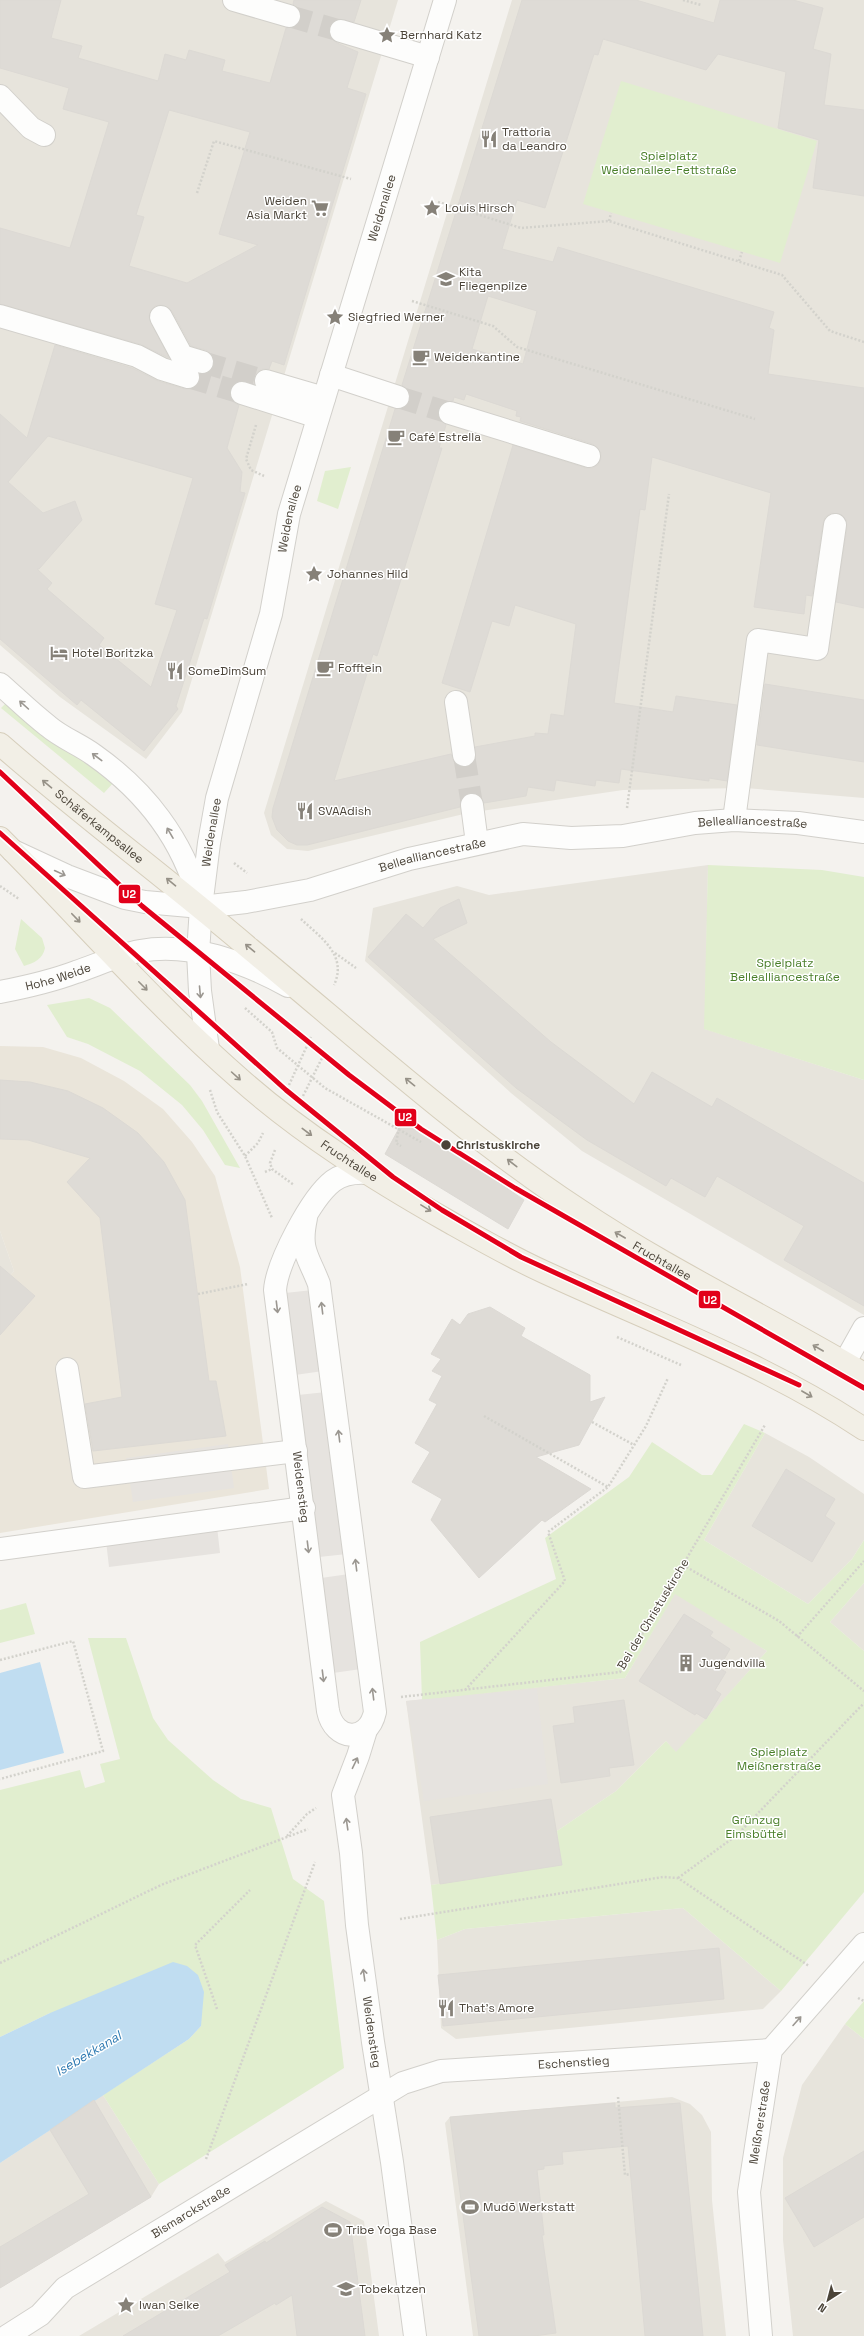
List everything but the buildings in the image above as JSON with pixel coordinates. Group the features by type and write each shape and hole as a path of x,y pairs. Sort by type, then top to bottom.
{"main road":[{"name":"Schäferkampsallee","path":"0,744 201,907"},
{"path":"6,844 115,958"},
{"name":"Fruchtallee","path":"201,907 447,1112 517,1166 580,1210 864,1374"},
{"name":"Fruchtallee","path":"115,958 240,1080 291,1120 368,1173 446,1220 541,1271 781,1379 864,1428"}],"street":[{"path":"234,0 290,16"},
{"name":"Weidenallee","path":"208,1049 200,991 198,953 201,907 209,843 225,768 271,614 289,514 446,0"},
{"path":"341,31 428,57"},
{"path":"0,96 31,128 44,135"},
{"path":"0,312 137,356 162,369 195,369 182,356 161,317"},
{"path":"331,375 398,397"},
{"path":"266,380 321,408"},
{"path":"242,393 321,408"},
{"path":"450,413 589,456"},
{"path":"734,820 758,640 817,649 835,525"},
{"path":"0,684 48,726 95,755 128,781 148,803 167,827 182,854 193,878 201,907"},
{"path":"456,702 464,755"},
{"path":"472,805 477,843"},
{"name":"Bellealliancestraße","path":"6,844 67,876 125,898 145,902 201,907 277,897 329,885 409,859 523,834 571,838 623,836 695,823 734,820 798,823 864,832"},
{"name":"Fruchtallee","path":"115,958 139,951 157,949 198,953 244,966 269,976 323,1009"},
{"name":"Hohe Weide","path":"0,992 76,973 115,958"},
{"name":"Weidenstieg","path":"366,1730 359,1734 347,1735 333,1727 330,1720 275,1290 279,1269 306,1218 333,1181 347,1174 368,1173"},
{"name":"Weidenstieg","path":"306,1218 302,1235 308,1264 319,1284 374,1706 373,1720 366,1730 343,1795 351,1853 358,1933 414,2336"},
{"path":"844,1362 864,1328"},
{"path":"67,1369 84,1477 296,1451"},
{"path":"0,1549 304,1508"},
{"path":"770,2050 864,1944"},
{"name":"Eschenstieg","path":"382,2097 403,2083 441,2071 770,2050"},
{"name":"Meißnerstraße","path":"761,2336 749,2192 770,2050"},
{"name":"Bismarckstraße","path":"21,2332 40,2315 65,2288 382,2097"}],"path":[{"path":"683,0 701,5"},
{"path":"197,193 214,141 351,178"},
{"path":"438,202 521,228 609,221 782,275 830,331 864,342"},
{"path":"609,221 611,213"},
{"path":"739,261 742,252"},
{"path":"412,301 493,326 517,347 755,419"},
{"path":"257,420 246,459 251,470 264,476"},
{"path":"623,836 669,494"},
{"path":"209,843 277,897 335,953 356,968"},
{"path":"287,1087 298,1066 336,980 338,960 335,953"},
{"path":"246,1008 272,1032 278,1048 325,1088 399,1128 421,1142"},
{"path":"208,1049 211,1095 217,1112 245,1156 275,1226"},
{"path":"302,1099 324,1052"},
{"path":"399,1128 396,1143 401,1146"},
{"path":"275,1150 270,1163 272,1169 295,1186"},
{"path":"265,1172 272,1169"},
{"path":"198,1294 249,1284"},
{"path":"465,1690 565,1581 548,1532 608,1487 646,1426 668,1378"},
{"path":"484,1416 608,1487"},
{"path":"592,1422 634,1445"},
{"name":"Bei der Christuskirche","path":"396,1698 620,1672 765,1424"},
{"path":"797,1638 864,1561"},
{"path":"683,1565 779,1620 797,1638 864,1691"},
{"path":"0,1660 73,1641 103,1752 0,1779"},
{"path":"678,1878 737,1835 864,1703"},
{"path":"285,1838 307,1814 320,1806"},
{"path":"0,1963 161,1885 308,1829"},
{"path":"206,2159 315,1862"},
{"path":"400,1918 663,1877 678,1878 809,1966"},
{"path":"217,2009 195,1945 250,1890"},
{"path":"858,1998 864,2001"},
{"path":"618,2097 625,2175 630,2174"}],"shaded area":[{"path":"0,0 398,0 182,712 146,759 60,697 0,645"},
{"path":"512,0 864,0 864,798 745,788 623,790 468,813 308,851 287,849 271,835 264,813"},
{"path":"708,865 705,1029 864,1080 864,1315 582,1151 511,1093 365,961 373,908 457,886 489,895"},
{"path":"0,1046 43,1047 81,1058 124,1081 163,1109 192,1142 215,1176 240,1267 269,1489 0,1533 0,1287 14,1271 0,1231"},
{"path":"0,1231 14,1271 0,1287"},
{"path":"313,1290 323,1371 295,1375 285,1293"},
{"path":"326,1392 347,1554 319,1557 298,1395"},
{"path":"765,1433 809,1457 864,1494 864,1540 852,1559 808,1604 704,1540"},
{"path":"228,1444 234,1488 133,1502 126,1458"},
{"path":"215,1509 220,1553 109,1567 104,1523"},
{"path":"349,1574 361,1669 333,1673 321,1578"},
{"path":"864,1583 864,1651 830,1622"},
{"path":"675,1593 767,1651 676,1753 666,1741 616,1791 557,1831 562,1865 431,1885 406,1701 625,1678"},
{"path":"537,1689 548,1784 424,1801 406,1701"},
{"path":"683,1908 781,1991 763,2009 456,2039 441,2028 437,1940 465,1929"},
{"path":"845,2024 864,2039 864,2336 793,2336 783,2240 783,2158 802,2085"},
{"path":"103,2095 159,2184 151,2197 0,2288 0,2163"},
{"path":"672,2097 690,2104 702,2115 711,2132 712,2200 726,2336 473,2336 445,2123 450,2117"},
{"path":"326,2201 364,2221 379,2336 79,2336 218,2253 225,2262"}],"green space":[{"name":"Spielplatz Weidenallee-Fettstraße","path":"621,81 817,141 780,263 583,204"},
{"path":"351,467 338,509 317,501 325,471"},
{"path":"6,703 114,782 104,793 1,708"},
{"name":"Spielplatz Bellealliancestraße","path":"708,865 822,870 864,877 864,1080 704,1029"},
{"path":"21,919 42,938 45,948 38,960 24,966 15,949"},
{"path":"89,998 110,1008 190,1085 202,1101 240,1168 225,1165 203,1130 182,1105 140,1071 88,1044 67,1037 47,1005"},
{"name":"Grünzug Eimsbüttel","path":"744,1424 765,1433 704,1540 808,1604 852,1559 864,1540 864,1583 830,1622 864,1651 864,1892 781,1991 683,1908 465,1929 437,1940 431,1885 561,1865 557,1831 616,1791 666,1741 676,1752 767,1651 675,1594 625,1678 422,1700 420,1642 556,1579 545,1538 629,1477 652,1442 702,1475 712,1475"},
{"path":"26,1603 35,1634 0,1643 0,1610"},
{"path":"88,1638 126,1638 153,1718 168,1740 213,1780 241,1799 271,1808 293,1879 324,1901 344,2068 159,2184 103,2095 189,2039 201,2026 50,2013 0,2037 0,1790 80,1770 85,1788 105,1782 100,1764 120,1759"},
{"path":"864,2001 864,2039 845,2024"}],"water":[{"path":"40,1662 64,1753 0,1770 0,1673"},
{"name":"Isebekkanal","path":"173,1962 187,1966 198,1975 204,1992 201,2026 189,2039 0,2163 0,2037 50,2013"}],"tunnel":[{"path":"289,16 341,31"},
{"path":"202,362 266,381"},
{"path":"188,377 242,393"},
{"path":"398,397 450,413"},
{"path":"464,755 472,805"}],"transit line":[{"name":"U2","path":"0,772 142,906 349,1075 421,1129 515,1188 864,1388"},
{"name":"U2","path":"0,833 286,1090 393,1177 442,1210 521,1257 799,1385"}],"place":[{"name":"Bernhard Katz","path":"387,35"},
{"name":"Trattoria da Leandro","path":"489,139"},
{"name":"Weiden Asia Markt","path":"320,208"},
{"name":"Louis Hirsch","path":"432,208"},
{"name":"Kita Fliegenpilze","path":"446,279"},
{"name":"Siegfried Werner","path":"335,317"},
{"name":"Weidenkantine","path":"421,357"},
{"name":"Café Estrella","path":"396,437"},
{"name":"Johannes Hild","path":"314,574"},
{"name":"Hotel Boritzka","path":"59,653"},
{"name":"Fofftein","path":"325,668"},
{"name":"SomeDimSum","path":"175,671"},
{"name":"SVAAdish","path":"305,811"},
{"name":"Christuskirche","path":"446,1145"},
{"name":"Jugendvilla","path":"686,1663"},
{"name":"That's Amore","path":"446,2008"},
{"name":"Mudō Werkstatt","path":"470,2207"},
{"name":"Tribe Yoga Base","path":"333,2230"},
{"name":"Tobekatzen","path":"346,2289"},
{"name":"Iwan Selke","path":"126,2305"}],"park label":[{"name":"Spielplatz Meißnerstraße","path":"779,1759"}]}
